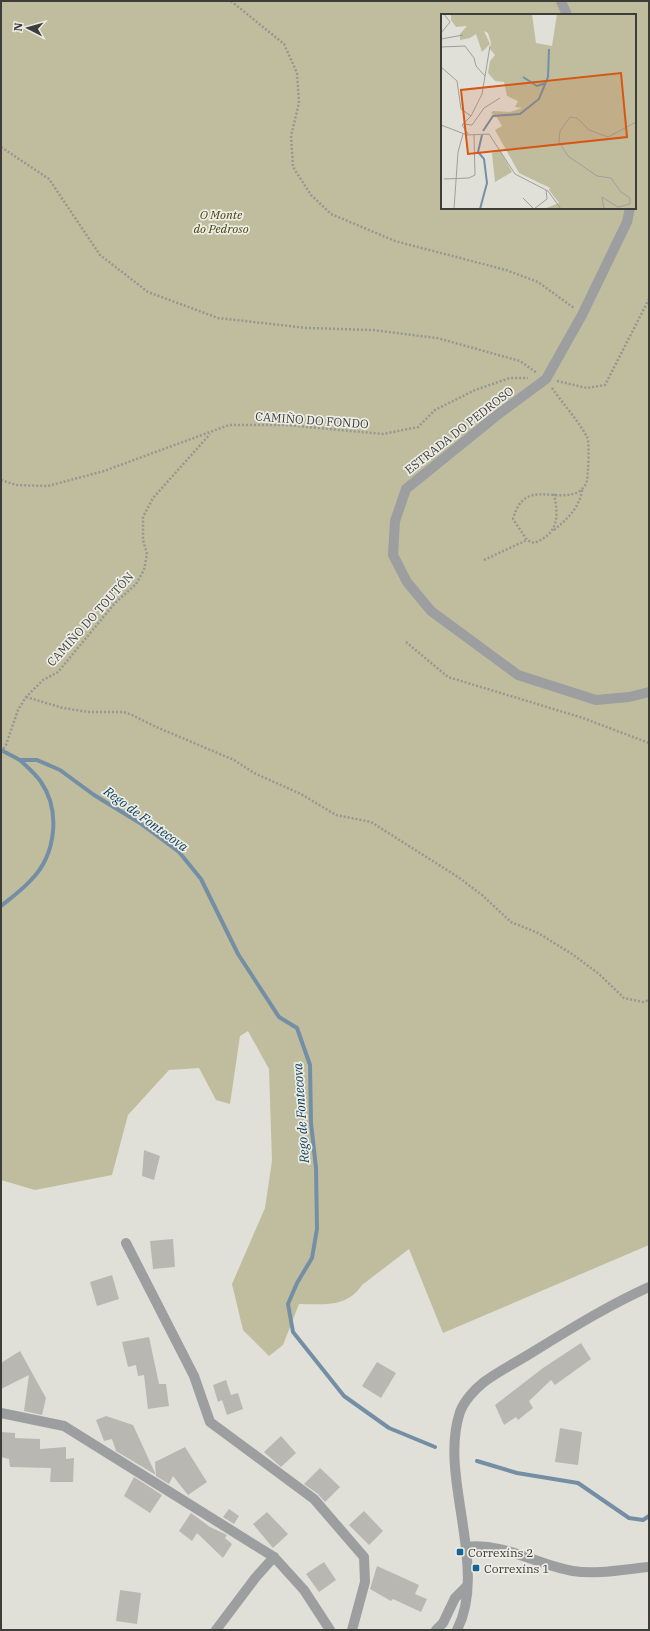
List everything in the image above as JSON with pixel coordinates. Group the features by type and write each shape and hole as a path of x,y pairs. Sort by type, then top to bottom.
{"street":[{"path":"561,1 567,14"},
{"name":"ESTRADA DO PEDROSO","path":"630,209 627,222 582,314 546,379 496,416 406,489 395,521 394,555 407,582 431,611 518,675 596,700 629,697 649,692"},
{"path":"126,1243 194,1376 210,1422 314,1499 364,1557 365,1582 352,1630"},
{"path":"457,1630 461,1622 467,1586 466,1548 454,1447 455,1428 460,1411 470,1395 484,1382 626,1297 649,1287"},
{"path":"1,1413 64,1426 274,1557 304,1590 330,1630"},
{"path":"466,1548 491,1547 573,1571 595,1572 649,1567"},
{"path":"216,1630 256,1577 274,1557"},
{"path":"436,1630 443,1624 455,1598 467,1586"}],"path":[{"path":"231,1 284,44 297,73 299,103 291,136 294,167 311,196 331,214 395,241 506,270 538,282 582,314"},
{"path":"1,147 49,179 100,256 148,292 218,318 307,328 373,330 437,338 520,361 546,379 588,439 587,480 582,490 580,500 570,516 544,539 534,543 527,540 513,519 516,508 524,500 534,495 574,494 582,490"},
{"path":"546,379 587,388 605,385 649,299"},
{"name":"CAMIÑO DO FONDO","path":"1,480 16,485 48,486 104,471 211,433 229,425 287,425 383,434 418,427 435,410 475,390 489,385 510,378 546,379"},
{"name":"CAMIÑO DO TOUTÓN","path":"1,752 6,745 18,710 26,697 43,680 58,672 115,603 136,584 144,570 147,554 143,540 143,517 153,498 211,433"},
{"path":"553,531 556,506 554,494"},
{"path":"484,560 527,540"},
{"path":"406,642 448,677 583,718 649,743"},
{"path":"26,697 63,708 89,712 124,712 234,760 254,772 301,794 336,815 371,822 482,895 511,922 538,933 572,954 599,974 624,998 643,1002 649,1000"}],"green space":[{"name":"O Monte do Pedroso","path":"1,1 649,1 649,1245 443,1333 409,1249 362,1285 349,1298 326,1304 299,1304 283,1345 269,1356 243,1330 232,1284 265,1208 272,1161 269,1069 248,1031 240,1036 230,1104 216,1100 199,1068 169,1070 128,1115 112,1175 35,1190 1,1180"}],"building":[{"path":"144,1150 160,1156 154,1180 142,1176"},
{"path":"173,1239 175,1267 153,1269 150,1241"},
{"path":"112,1275 119,1299 97,1306 90,1282"},
{"path":"149,1337 159,1384 166,1384 169,1406 148,1409 144,1375 138,1376 136,1365 128,1367 122,1342"},
{"path":"581,1343 591,1359 555,1385 551,1380 529,1401 533,1408 518,1420 516,1417 504,1425 495,1405 543,1368"},
{"path":"20,1351 46,1398 42,1415 24,1411 29,1375 1,1389 1,1363"},
{"path":"377,1362 396,1373 381,1398 362,1386"},
{"path":"226,1380 231,1395 238,1393 243,1409 227,1415 222,1400 218,1402 213,1385"},
{"path":"106,1416 133,1425 156,1475 116,1451 112,1439 104,1441 96,1420"},
{"path":"560,1428 582,1432 578,1465 555,1462"},
{"path":"1,1432 15,1433 15,1438 40,1439 40,1449 66,1447 66,1459 74,1458 73,1482 50,1482 51,1468 10,1467 9,1459 1,1457"},
{"path":"281,1436 296,1453 281,1467 264,1452"},
{"path":"185,1447 207,1482 188,1495 173,1476 169,1484 156,1476 155,1462"},
{"path":"320,1468 340,1487 325,1502 318,1494 304,1484"},
{"path":"134,1477 162,1495 150,1513 124,1496"},
{"path":"229,1509 239,1516 234,1524 223,1517"},
{"path":"364,1511 383,1531 369,1545 349,1525"},
{"path":"267,1512 288,1534 273,1548 253,1524"},
{"path":"191,1513 210,1527 227,1535 225,1538 232,1544 223,1558 197,1533 192,1541 179,1531"},
{"path":"324,1562 336,1580 319,1592 306,1574"},
{"path":"377,1566 419,1585 415,1594 427,1599 421,1612 393,1599 391,1601 370,1589"},
{"path":"120,1590 141,1593 137,1624 116,1621"}],"waterway":[{"name":"Rego de Fontecova","path":"1,750 20,760 37,760 60,770 94,795 140,823 179,852 201,879 238,954 279,1017 297,1028 310,1065 311,1123 316,1168 317,1229 312,1258 297,1283 288,1304 293,1332 344,1396 389,1428 435,1447"},
{"path":"1,906 24,887 39,870 46,858 53,832 51,806 47,794 39,779 20,760"},
{"name":"Rego de Fontecova","path":"477,1461 517,1473 578,1483 629,1518 643,1520 649,1516"}],"place":[{"name":"Correxíns 2","path":"460,1552"},
{"name":"Correxíns 1","path":"476,1568"}]}
